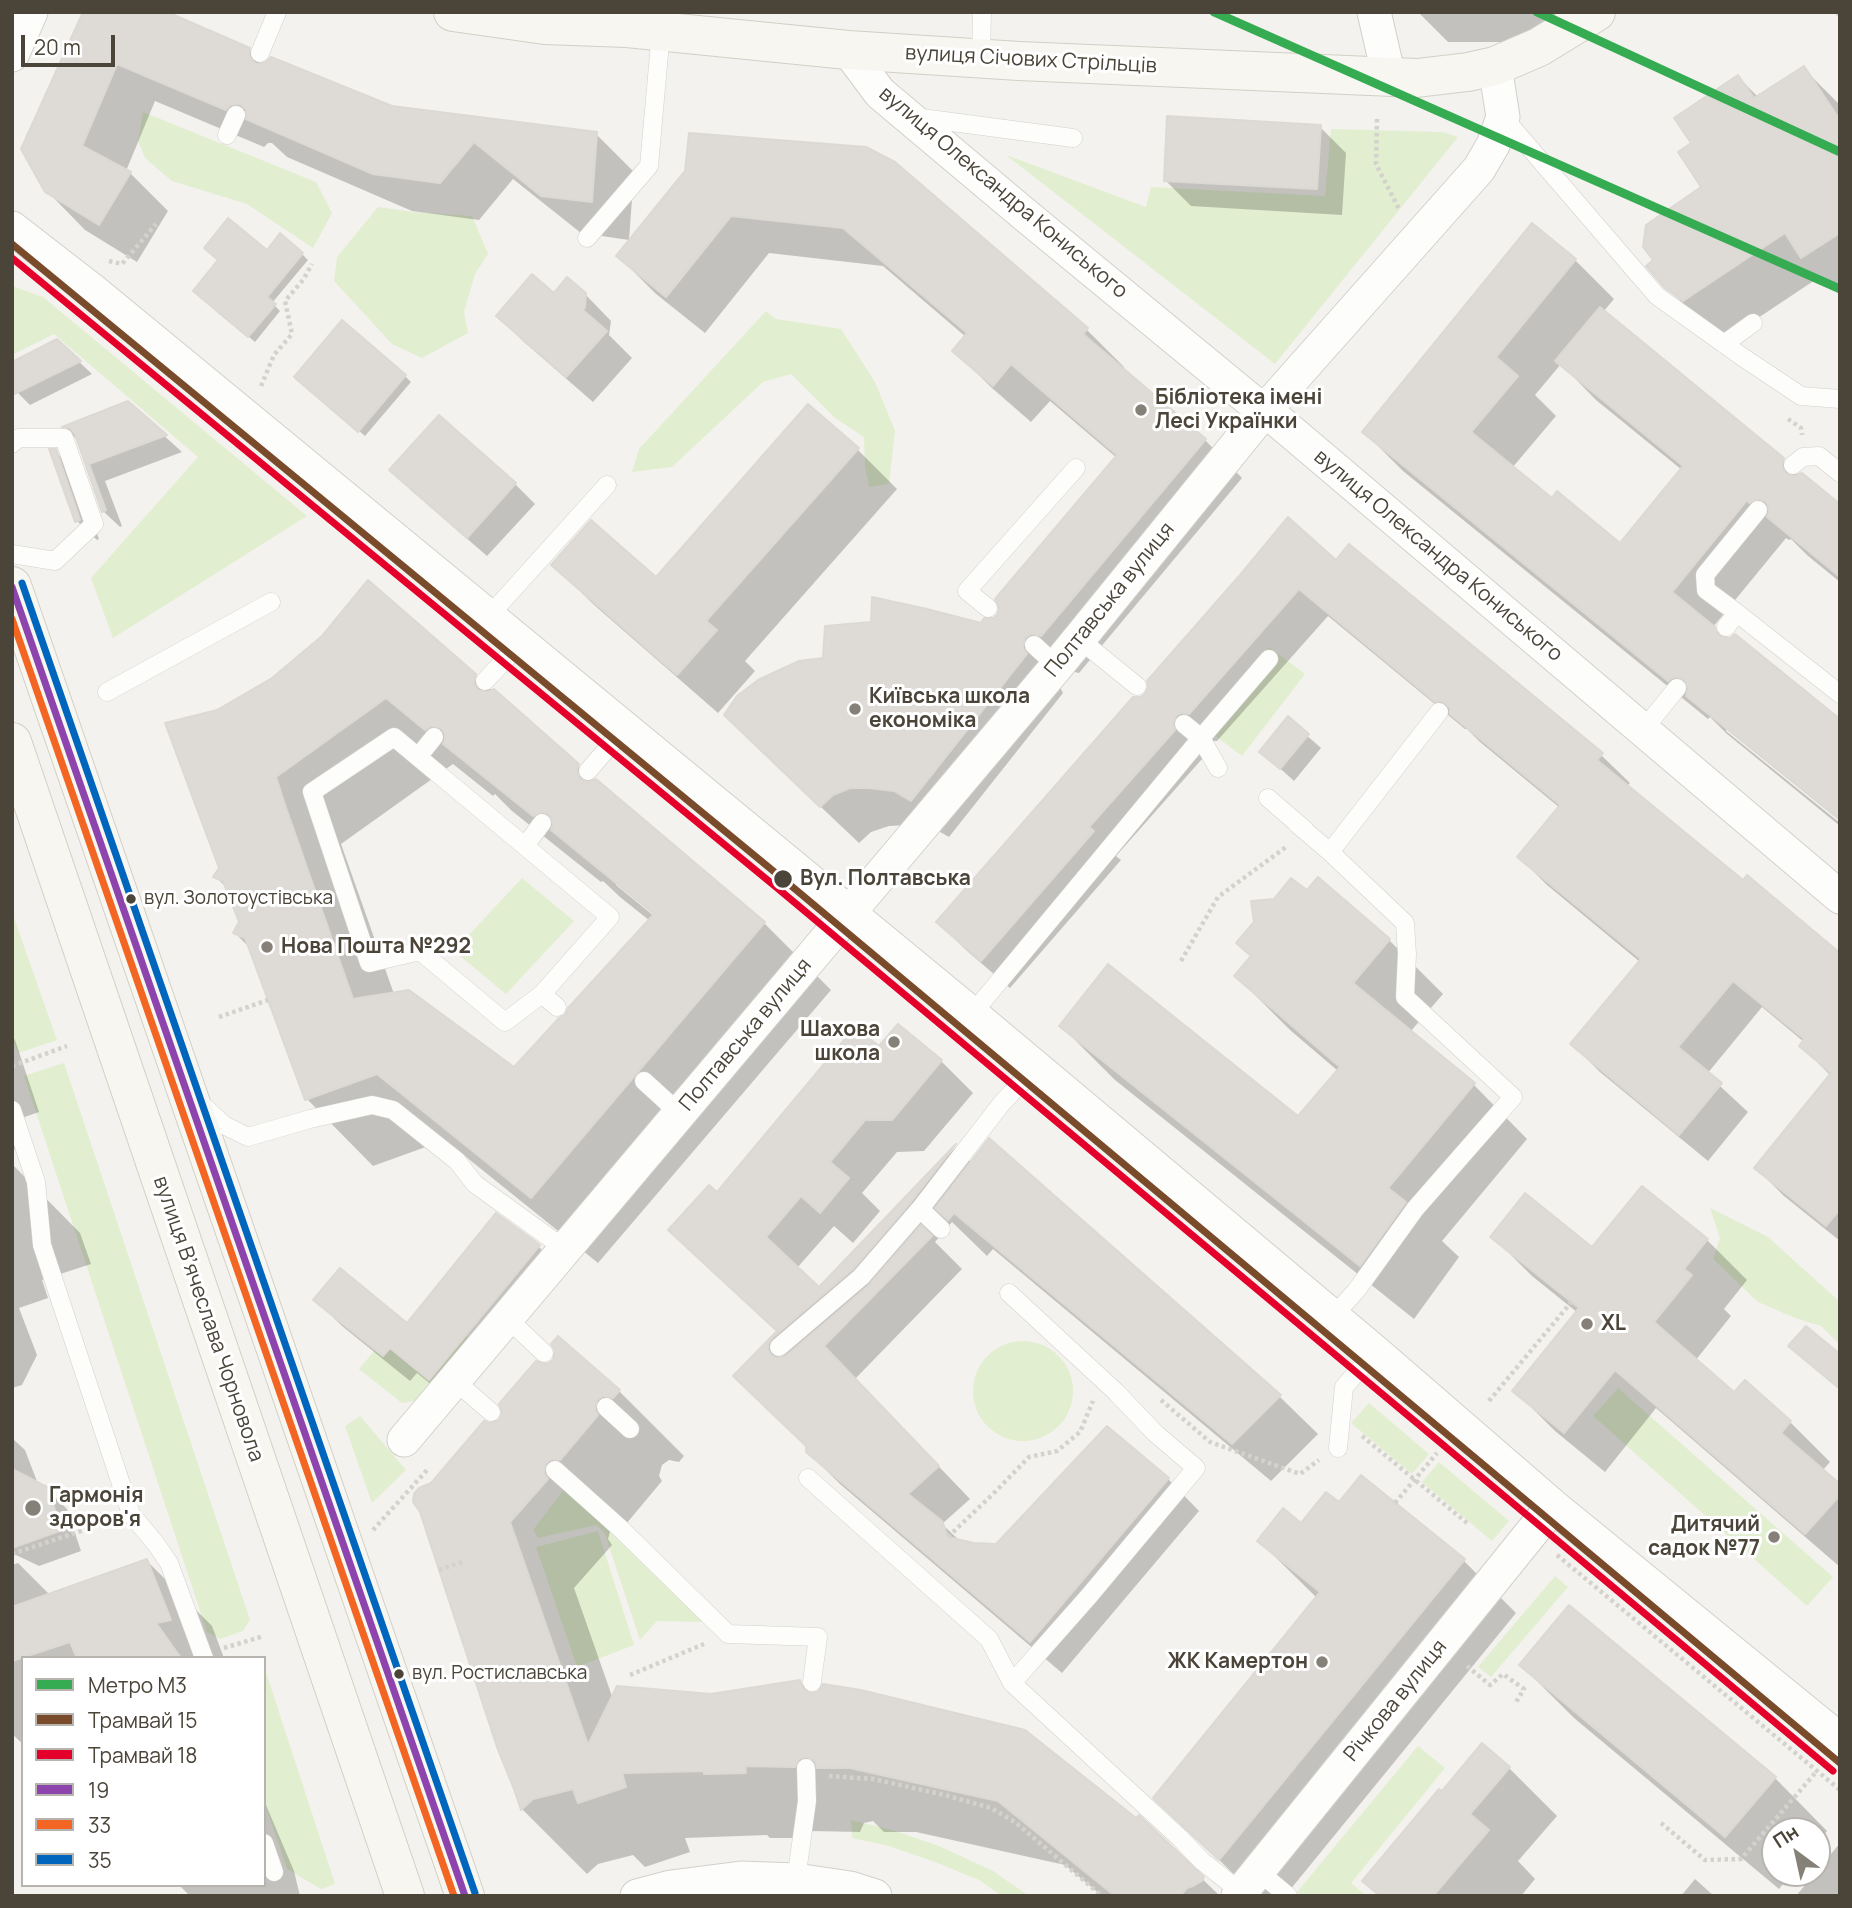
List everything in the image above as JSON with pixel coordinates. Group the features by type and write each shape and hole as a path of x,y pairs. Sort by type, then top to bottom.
{"main road":[{"name":"вулиця Січових Стрільців","path":"453,12 545,25 639,24 848,50 1417,78 1495,66 1539,47 1596,12"},
{"path":"12,586 465,1896"},
{"name":"вулиця Вʼячеслава Чорновола","path":"12,742 405,1896"}],"street":[{"path":"12,55 31,12"},
{"path":"1374,12 1389,77"},
{"name":"вулиця Олександра Кониського","path":"848,50 880,93 1265,410 1840,897"},
{"path":"1495,66 1503,117"},
{"name":"Полтавська вулиця","path":"404,1440 849,913 1045,655 1079,639 1265,410 1479,169 1493,145 1503,117"},
{"path":"12,228 92,290 972,1014 1333,1316 1553,1506 1840,1740"},
{"name":"Річкова вулиця","path":"1246,1887 1553,1506"},
{"path":"637,1896 671,1887 741,1878 796,1880 850,1888 874,1896"}],"lane":[{"path":"260,53 277,12"},
{"path":"981,58 982,12"},
{"path":"587,238 649,166 639,24"},
{"path":"227,135 236,115"},
{"path":"907,116 1073,138"},
{"path":"1503,117 1657,296 1801,396 1840,399"},
{"path":"1724,344 1753,323"},
{"path":"12,444 18,438 64,438 94,524 55,561 12,554"},
{"path":"1793,466 1803,457 1819,456 1840,473"},
{"path":"988,608 967,591 1076,468"},
{"path":"489,616 607,485"},
{"path":"1758,510 1705,575 1706,590 1732,620 1840,694"},
{"path":"107,692 271,602"},
{"path":"1079,639 1137,686"},
{"path":"485,681 521,643"},
{"path":"972,1014 1269,659"},
{"path":"1643,730 1677,688"},
{"path":"1330,852 1439,712"},
{"path":"1184,724 1201,738 1218,768"},
{"path":"588,771 625,728"},
{"path":"394,737 524,846 610,917 542,994 505,1022 419,951 369,962 312,792 394,737"},
{"path":"418,757 434,737"},
{"path":"1268,798 1405,923 1405,998 1513,1097 1415,1209 1356,1291 1333,1316"},
{"path":"524,846 542,824"},
{"path":"542,994 557,1007"},
{"path":"779,1347 861,1277 920,1209 1002,1103 1035,1068"},
{"path":"179,1069 201,1104 224,1125 248,1138 310,1119 372,1105 393,1110 457,1161 475,1184 565,1249"},
{"path":"644,1081 680,1113"},
{"path":"12,1110 36,1182 42,1245 131,1514 169,1563 204,1656"},
{"path":"920,1209 941,1229"},
{"path":"1009,1293 1116,1392 1155,1433 1196,1468 1012,1683"},
{"path":"507,1318 544,1353"},
{"path":"1338,1448 1344,1387 1375,1352"},
{"path":"454,1380 491,1412"},
{"path":"606,1407 630,1429"},
{"path":"555,1470 621,1529 728,1634 818,1637 812,1682"},
{"path":"808,1478 989,1639 1012,1683 1202,1861 1246,1887 1288,1896"},
{"path":"796,1880 807,1801 806,1768"},
{"path":"266,1849 274,1872"}],"path":[{"path":"1377,119 1376,164 1406,222"},
{"path":"101,259 122,264 156,224"},
{"path":"261,386 274,355 292,334 285,301 303,280 312,264"},
{"path":"1784,416 1801,428 1803,438"},
{"path":"1181,961 1218,897 1302,828"},
{"path":"219,1017 268,1000"},
{"path":"12,1066 67,1046"},
{"path":"1489,1401 1573,1300"},
{"path":"948,1537 1029,1457 1056,1451 1080,1432 1093,1402 1086,1366"},
{"path":"1159,1398 1210,1442 1300,1474 1338,1448"},
{"path":"1352,1428 1466,1523"},
{"path":"1395,1503 1437,1453"},
{"path":"373,1530 428,1469"},
{"path":"12,1554 131,1514"},
{"path":"1557,1555 1840,1790"},
{"path":"439,1570 463,1562"},
{"path":"630,1675 728,1634"},
{"path":"204,1656 264,1636"},
{"path":"1467,1666 1490,1685 1503,1674 1524,1689 1515,1704"},
{"path":"1661,1823 1705,1860 1741,1859 1817,1770"},
{"path":"837,1776 873,1779 990,1808 1015,1822 1102,1896"}],"green space":[{"path":"143,112 316,182 332,213 313,248 247,204 172,181 145,158 138,141"},
{"path":"1331,129 1443,132 1458,137 1275,364 1006,155 1146,207 1151,187 1325,196"},
{"path":"378,207 472,216 488,254 475,274 464,312 468,333 422,358 392,344 334,281 337,257"},
{"path":"12,286 43,297 307,516 113,638 91,578 198,457 54,334 12,355"},
{"path":"766,311 776,319 841,329 875,382 895,431 889,484 869,487 864,437 835,418 791,374 763,382 672,467 632,472 639,449"},
{"path":"1269,647 1305,674 1242,756 1206,729"},
{"path":"522,878 574,921 506,994 454,951"},
{"path":"12,912 57,1040 18,1053 12,1038"},
{"path":"64,1063 250,1620 243,1631 220,1639 207,1632 24,1076"},
{"path":"1710,1208 1768,1237 1840,1302 1840,1345 1821,1326 1758,1302 1713,1259 1720,1238"},
{"path":"466,1336 471,1340 420,1400 402,1403 359,1369 375,1350 383,1356 390,1348 429,1380"},
{"path":"1023,1341 1042,1345 1058,1356 1069,1372 1073,1391 1069,1410 1058,1426 1042,1437 1023,1441 1004,1437 988,1426 977,1410 973,1391 977,1372 988,1356 1004,1345"},
{"path":"1618,1388 1833,1577 1807,1606 1593,1416"},
{"path":"1369,1403 1429,1454 1412,1474 1351,1423"},
{"path":"360,1416 406,1470 372,1503 345,1426"},
{"path":"1439,1462 1509,1521 1492,1541 1422,1482"},
{"path":"565,1488 703,1622 657,1621 640,1640 605,1534 597,1525 538,1538 533,1530"},
{"path":"598,1531 634,1645 577,1667 536,1547"},
{"path":"1555,1576 1568,1587 1491,1677 1478,1667"},
{"path":"266,1672 335,1884 321,1889 287,1869 266,1807"},
{"path":"1418,1746 1445,1768 1351,1883 1366,1896 1301,1896 1297,1892"},
{"path":"851,1820 939,1846 993,1871 1029,1896 1002,1896 979,1880 935,1862 889,1846 852,1838"}],"building":[{"path":"83,12 167,12 250,48 249,54 256,64 266,62 271,57 392,106 597,132 592,202 541,196 474,142 440,183 373,174 246,119 246,109 240,104 230,105 226,110 117,64 82,146 131,172 99,225 45,192 21,149"},
{"path":"1804,66 1840,120 1840,233 1801,258 1785,233 1683,301 1665,288 1646,266 1653,260 1643,247 1646,225 1701,187 1678,152 1691,143 1674,118 1738,75 1754,98"},
{"path":"1167,116 1321,125 1317,189 1164,181"},
{"path":"689,133 866,147 895,162 1088,328 1083,334 1206,439 1041,636 1031,634 1025,638 1023,648 1027,654 911,801 894,791 850,788 833,795 820,807 724,715 737,696 758,680 799,661 823,658 825,626 871,622 872,597 981,623 984,618 993,618 999,609 995,599 1117,455 1011,364 993,386 952,351 967,333 843,228 731,216 666,297 616,256 685,171"},
{"path":"228,218 267,250 280,233 303,253 267,297 276,304 248,337 193,291 218,260 204,248"},
{"path":"1532,223 1576,259 1496,357 1518,376 1471,432 1552,498 1557,491 1620,543 1683,466 1555,361 1600,307 1784,458 1782,466 1785,473 1794,476 1802,473 1840,504 1840,577 1767,517 1769,511 1765,501 1759,499 1749,503 1747,500 1672,592 1715,627 1720,636 1730,638 1735,634 1840,719 1840,820 1686,696 1688,689 1685,680 1678,677 1668,681 1362,432"},
{"path":"532,274 554,293 567,277 586,293 583,310 607,331 566,377 496,316"},
{"path":"342,320 406,375 358,432 294,377"},
{"path":"57,339 81,361 12,395 12,362"},
{"path":"128,401 167,435 89,464 106,510 102,512 75,434 70,428 62,427"},
{"path":"808,404 859,448 706,621 717,630 677,675 551,565 591,520 656,577"},
{"path":"439,415 516,483 467,538 389,470"},
{"path":"49,449 56,449 80,520 75,522"},
{"path":"1288,517 1336,560 1349,544 1603,753 1597,760 1743,880 1747,875 1840,953 1840,1209 1826,1226 1754,1168 1831,1073 1799,1046 1804,1039 1733,981 1678,1047 1722,1083 1679,1135 1570,1044 1641,959 1517,857 1560,805 1450,714 1450,708 1446,704 1435,702 1299,589 1189,714 1181,713 1176,716 1173,723 1175,730 1089,827 1094,831 981,961 936,922 1133,697 1145,694 1147,681"},
{"path":"368,580 476,674 474,684 478,690 488,692 494,689 579,764 577,770 580,779 587,782 596,779 765,922 531,1198 377,1074 305,1100 245,938 233,933 239,922 223,881 213,877 219,868 165,723 217,710 272,678 322,636","holes":["386,698 425,730 431,726 441,728 445,734 443,744 533,816 543,812 549,814 553,824 551,830 654,914 568,1008 565,1015 559,1018 514,1067 409,990 353,999 276,777"]},
{"path":"1288,716 1309,734 1280,769 1259,752"},
{"path":"1318,877 1390,939 1353,983 1475,1083 1388,1188 1406,1202 1360,1266 1059,1026 1108,964 1298,1116 1340,1067 1234,976 1251,956 1236,943 1254,922 1251,901 1274,899 1291,878 1307,890"},
{"path":"898,1024 942,1060 892,1120 865,1120 830,1162 849,1178 820,1213 801,1196 766,1237 819,1287 956,1144 911,1202 853,1269 772,1338 768,1350 776,1358 786,1356 868,1286 921,1225 932,1236 824,1346 939,1466 908,1494 942,1521 948,1537 974,1543 996,1544 1107,1426 1169,1478 1030,1642 806,1452 806,1446 733,1376 777,1331 668,1230 709,1185 717,1192 855,1027 879,1046"},
{"path":"989,1138 1281,1395 1232,1444 954,1213 948,1220 935,1208"},
{"path":"1642,1186 1708,1239 1684,1269 1692,1275 1654,1322 1734,1392 1745,1380 1791,1421 1781,1433 1840,1484 1840,1495 1805,1534 1615,1370 1564,1433 1512,1391 1579,1308 1490,1237 1525,1193 1592,1247"},
{"path":"496,1213 540,1245 429,1380 390,1348 383,1356 313,1300 340,1268 407,1323"},
{"path":"1806,1326 1840,1354 1840,1389 1788,1346"},
{"path":"558,1336 620,1390 613,1398 603,1396 597,1400 595,1410 598,1415 560,1460 552,1459 546,1463 544,1473 548,1479 510,1522 588,1745 617,1686 711,1694 800,1680 802,1687 810,1693 817,1692 823,1684 861,1690 1025,1730 1136,1818 1139,1815 1204,1877 1202,1881 1187,1888 1180,1896 1115,1896 998,1801 850,1768 817,1768 815,1761 806,1757 799,1759 795,1767 745,1766 746,1773 622,1773 626,1787 578,1803 573,1789 533,1799 521,1810 497,1747 420,1512 413,1502 414,1494 419,1488 431,1483 484,1421 490,1423 499,1420 502,1413 499,1404 536,1361 547,1364 553,1360 555,1350 551,1344"},
{"name":"Гармонія здоров'я","path":"12,1469 47,1487 62,1530 12,1548"},
{"name":"ЖК Камертон","path":"1361,1475 1465,1559 1219,1860 1153,1798 1320,1592 1257,1541 1283,1508 1301,1523 1326,1492 1339,1502"},
{"path":"147,1559 171,1620 156,1623 180,1656 76,1656 70,1642 12,1661 12,1607"},
{"path":"1569,1605 1776,1777 1725,1837 1519,1665"},
{"path":"1482,1743 1510,1767 1470,1814 1489,1830 1433,1896 1380,1896 1362,1881 1439,1789 1442,1791"}],"metro line":[{"name":"M3","path":"1214,12 1840,289"},
{"name":"M3","path":"1537,12 1840,152"}],"tram line":[{"name":"15","path":"12,244 783,879 1840,1763"},
{"name":"18","path":"12,258 776,887 1833,1771"}],"transit line":[{"name":"35","path":"22,583 475,1893"},
{"name":"19","path":"12,587 465,1896"},
{"name":"33","path":"12,619 454,1896"}],"place":[{"name":"Бібліотека імені Лесі Українки","path":"1141,410"},
{"name":"Київська школа економіка","path":"855,709"},
{"name":"Вул. Полтавська","path":"783,879"},
{"name":"вул. Золотоустiвська","path":"131,899"},
{"name":"Нова Пошта №292","path":"267,947"},
{"name":"Шахова школа","path":"894,1042"},
{"name":"XL","path":"1587,1324"},
{"name":"Гармонія здоров'я","path":"33,1508"},
{"name":"Дитячий садок №77","path":"1774,1537"},
{"name":"ЖК Камертон","path":"1322,1662"},
{"name":"вул. Ростиславська","path":"399,1674"}]}
